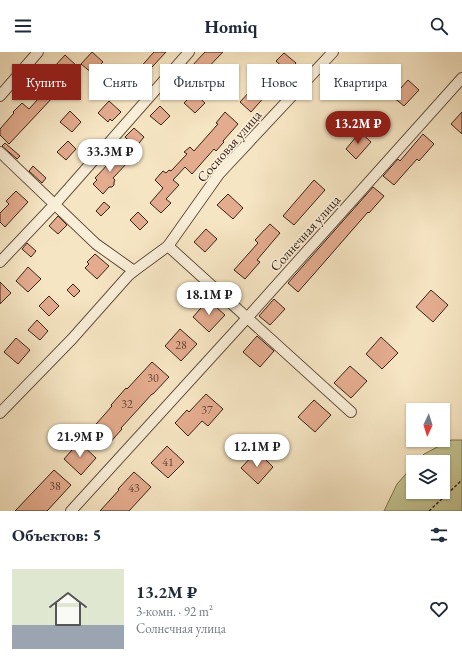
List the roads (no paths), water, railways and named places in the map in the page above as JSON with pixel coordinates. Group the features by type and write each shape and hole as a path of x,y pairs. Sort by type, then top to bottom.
{"street":[{"path":"0,96 38,52"},
{"path":"0,262 55,204 189,52"},
{"name":"Сосновая улица","path":"134,271 168,246 219,174 333,52"},
{"name":"Солнечная улица","path":"71,511 248,318 462,78"},
{"path":"0,152 96,244 134,271 72,339 0,413"},
{"path":"168,246 351,412"}]}
